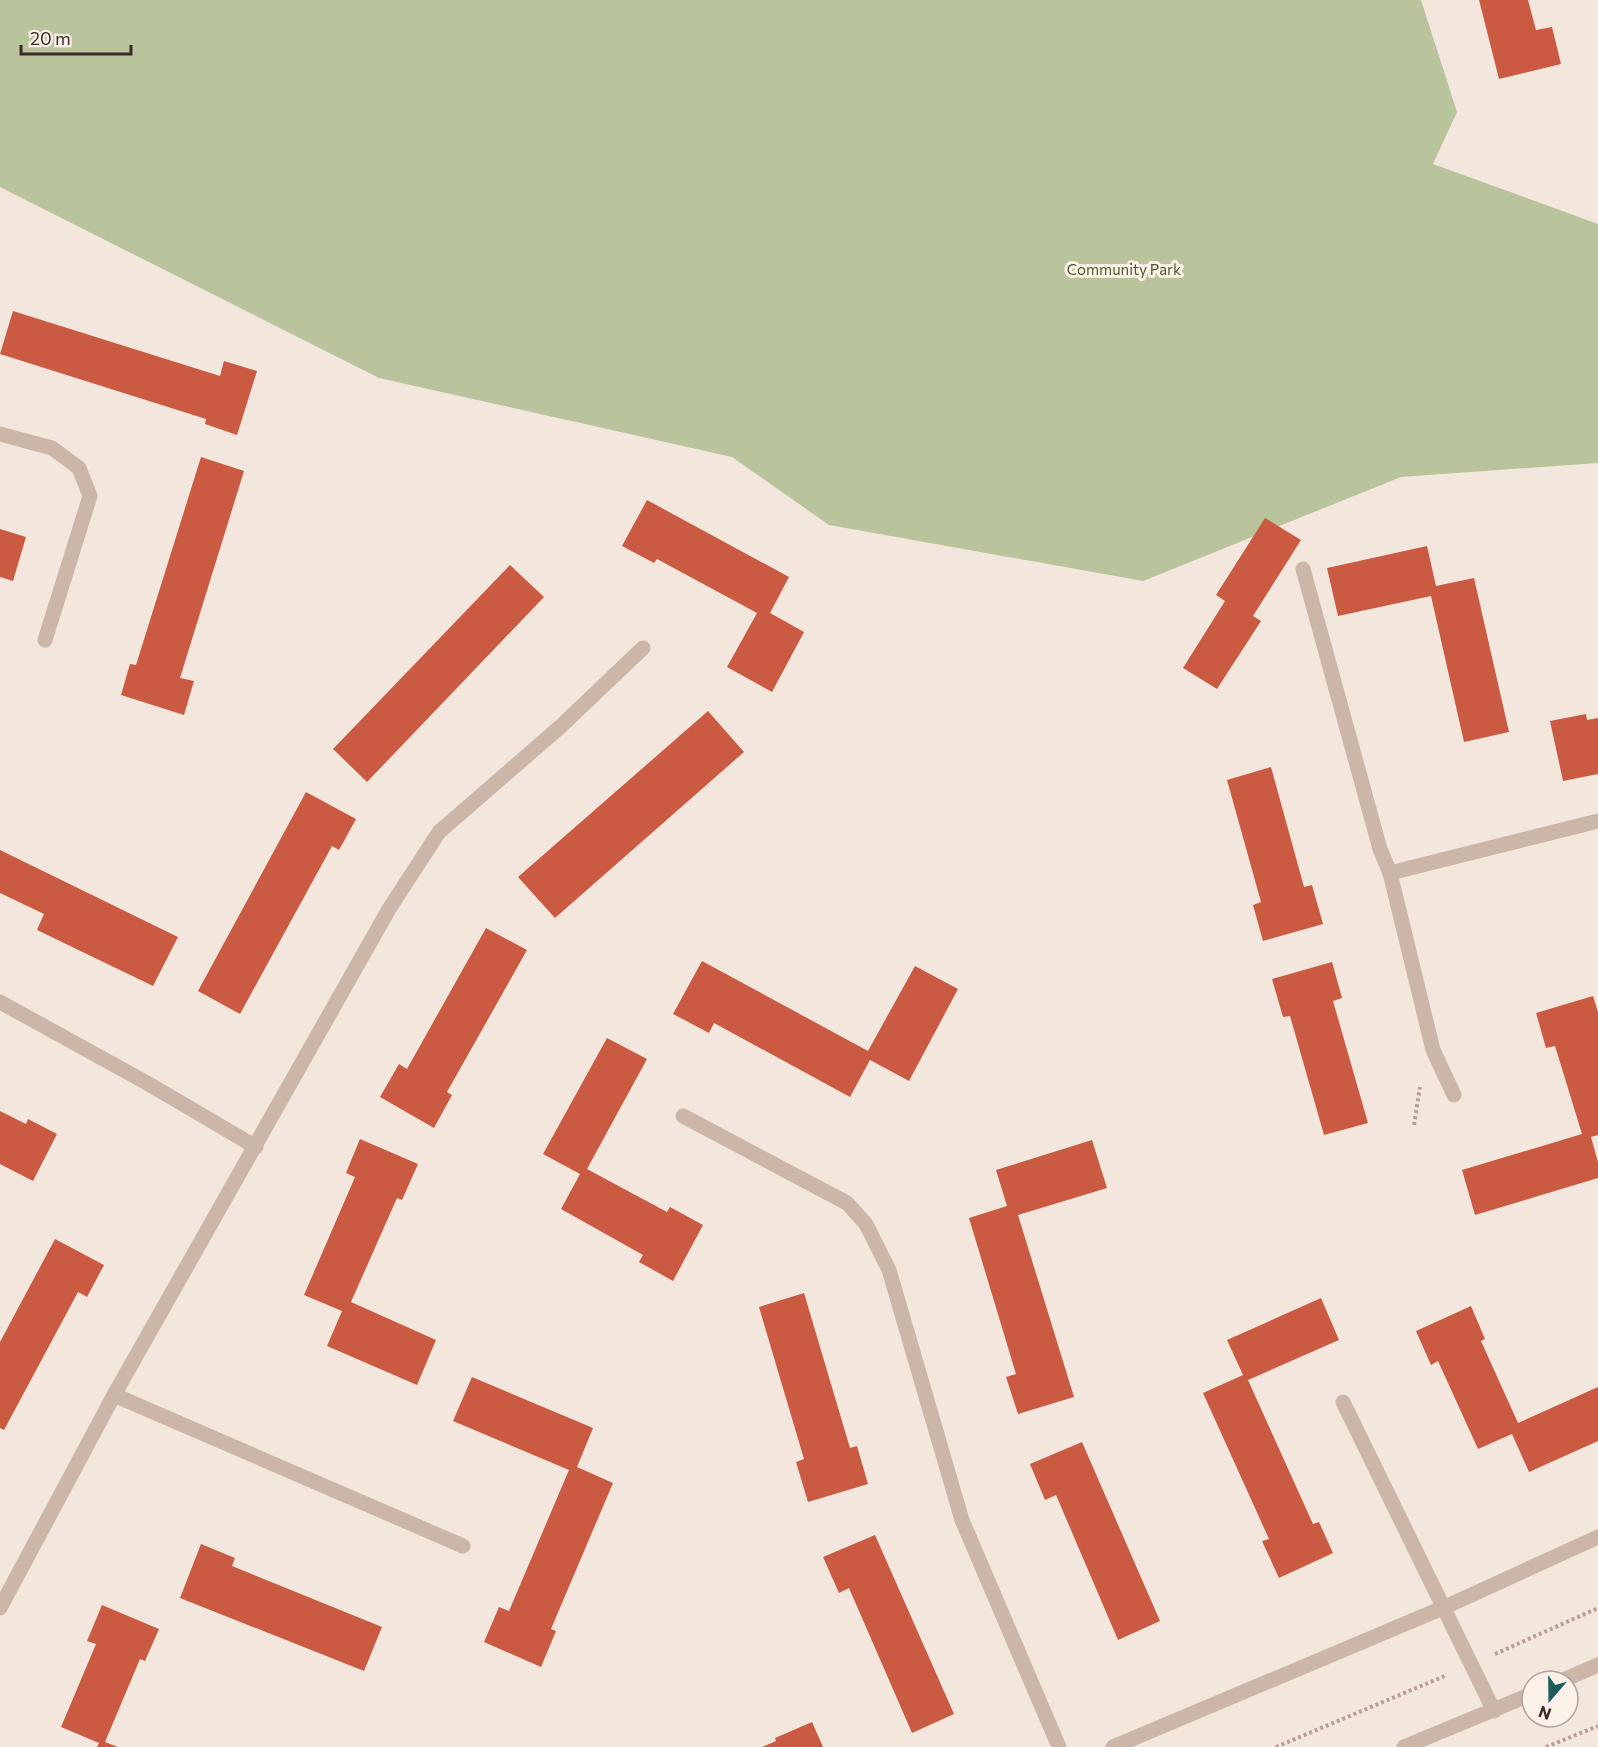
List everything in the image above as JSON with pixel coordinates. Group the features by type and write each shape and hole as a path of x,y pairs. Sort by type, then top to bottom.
{"street":[{"path":"0,434 51,448 79,468 90,496 45,640"},
{"path":"1303,569 1380,849 1390,873 1433,1050 1454,1095"},
{"path":"0,1608 114,1395 256,1148 389,909 439,832 560,727 643,648"},
{"path":"1390,873 1598,821"},
{"path":"0,1002 147,1083 256,1148"},
{"path":"683,1116 847,1203 866,1224 889,1270 962,1520 1059,1747"},
{"path":"114,1395 463,1546"},
{"path":"1343,1402 1494,1711"},
{"path":"1113,1747 1445,1607 1598,1537"},
{"path":"1580,1673 1598,1665"},
{"path":"1404,1747 1520,1699"}],"path":[{"path":"1276,1747 1473,1664 1598,1608"},
{"path":"1546,1747 1598,1726"}],"green space":[{"name":"Community Park","path":"0,0 1421,0 1457,112 1433,164 1598,224 1598,463 1401,477 1143,581 829,525 732,457 379,378 0,187"}],"building":[{"path":"1479,0 1528,0 1536,30 1552,27 1561,64 1499,79"},
{"path":"13,311 220,376 224,361 257,371 237,435 205,424 206,419 0,354"},
{"path":"201,457 244,471 180,678 194,681 184,715 121,695 130,664 136,665"},
{"path":"647,500 789,577 770,613 804,632 772,692 727,667 757,613 657,559 654,563 622,546"},
{"path":"1265,518 1301,540 1253,616 1261,621 1217,689 1183,668 1225,601 1216,595"},
{"path":"0,529 26,537 13,581 0,577"},
{"path":"1427,546 1436,586 1474,578 1509,732 1464,742 1431,596 1338,616 1327,568"},
{"path":"510,565 544,597 367,782 333,749"},
{"path":"708,711 744,752 555,918 518,877"},
{"path":"1586,714 1587,720 1598,718 1598,774 1563,781 1550,721"},
{"path":"1271,767 1304,887 1312,885 1323,924 1263,941 1253,905 1261,902 1227,780"},
{"path":"306,792 356,819 339,850 332,846 240,1014 198,991"},
{"path":"0,850 178,937 153,986 37,930 44,914 0,893"},
{"path":"486,928 527,950 447,1092 452,1095 434,1128 380,1097 399,1064 407,1069"},
{"path":"702,961 868,1051 915,966 958,989 909,1081 870,1060 850,1097 714,1023 709,1033 673,1014"},
{"path":"1332,962 1342,998 1333,1001 1368,1123 1324,1135 1290,1016 1283,1017 1272,979"},
{"path":"1593,996 1598,1012 1598,1135 1591,1137 1598,1162 1598,1178 1475,1215 1462,1170 1582,1134 1555,1046 1546,1048 1536,1013"},
{"path":"607,1038 647,1059 587,1169 667,1212 670,1207 703,1225 673,1281 639,1262 643,1255 561,1209 580,1174 543,1154"},
{"path":"0,1111 26,1124 28,1119 57,1134 33,1181 0,1164"},
{"path":"360,1139 418,1164 402,1200 397,1198 351,1302 436,1340 417,1385 327,1346 342,1311 304,1295 355,1177 346,1173"},
{"path":"1092,1140 1107,1188 1018,1215 1074,1397 1018,1414 1006,1377 1016,1374 969,1218 1007,1206 996,1170"},
{"path":"55,1239 104,1265 87,1297 78,1292 4,1430 0,1428 0,1342"},
{"path":"804,1293 850,1448 857,1446 868,1484 808,1502 796,1462 804,1459 759,1307"},
{"path":"1321,1298 1339,1340 1248,1380 1313,1524 1319,1522 1333,1553 1279,1578 1262,1541 1269,1539 1203,1393 1243,1375 1227,1340"},
{"path":"1471,1306 1485,1339 1481,1341 1518,1423 1598,1387 1598,1441 1529,1472 1512,1434 1478,1449 1438,1361 1431,1365 1416,1331"},
{"path":"472,1377 593,1428 577,1467 613,1483 551,1629 556,1631 541,1667 484,1642 499,1607 509,1611 569,1470 453,1421"},
{"path":"1082,1442 1160,1621 1118,1640 1056,1495 1045,1500 1030,1464"},
{"path":"875,1535 954,1714 912,1733 849,1588 839,1593 823,1557"},
{"path":"201,1544 235,1558 232,1566 382,1627 364,1671 180,1598"},
{"path":"102,1605 159,1629 145,1661 140,1659 105,1742 118,1747 97,1747 99,1743 61,1727 96,1644 87,1641"},
{"path":"812,1722 823,1747 762,1747 776,1741 775,1738"}]}
